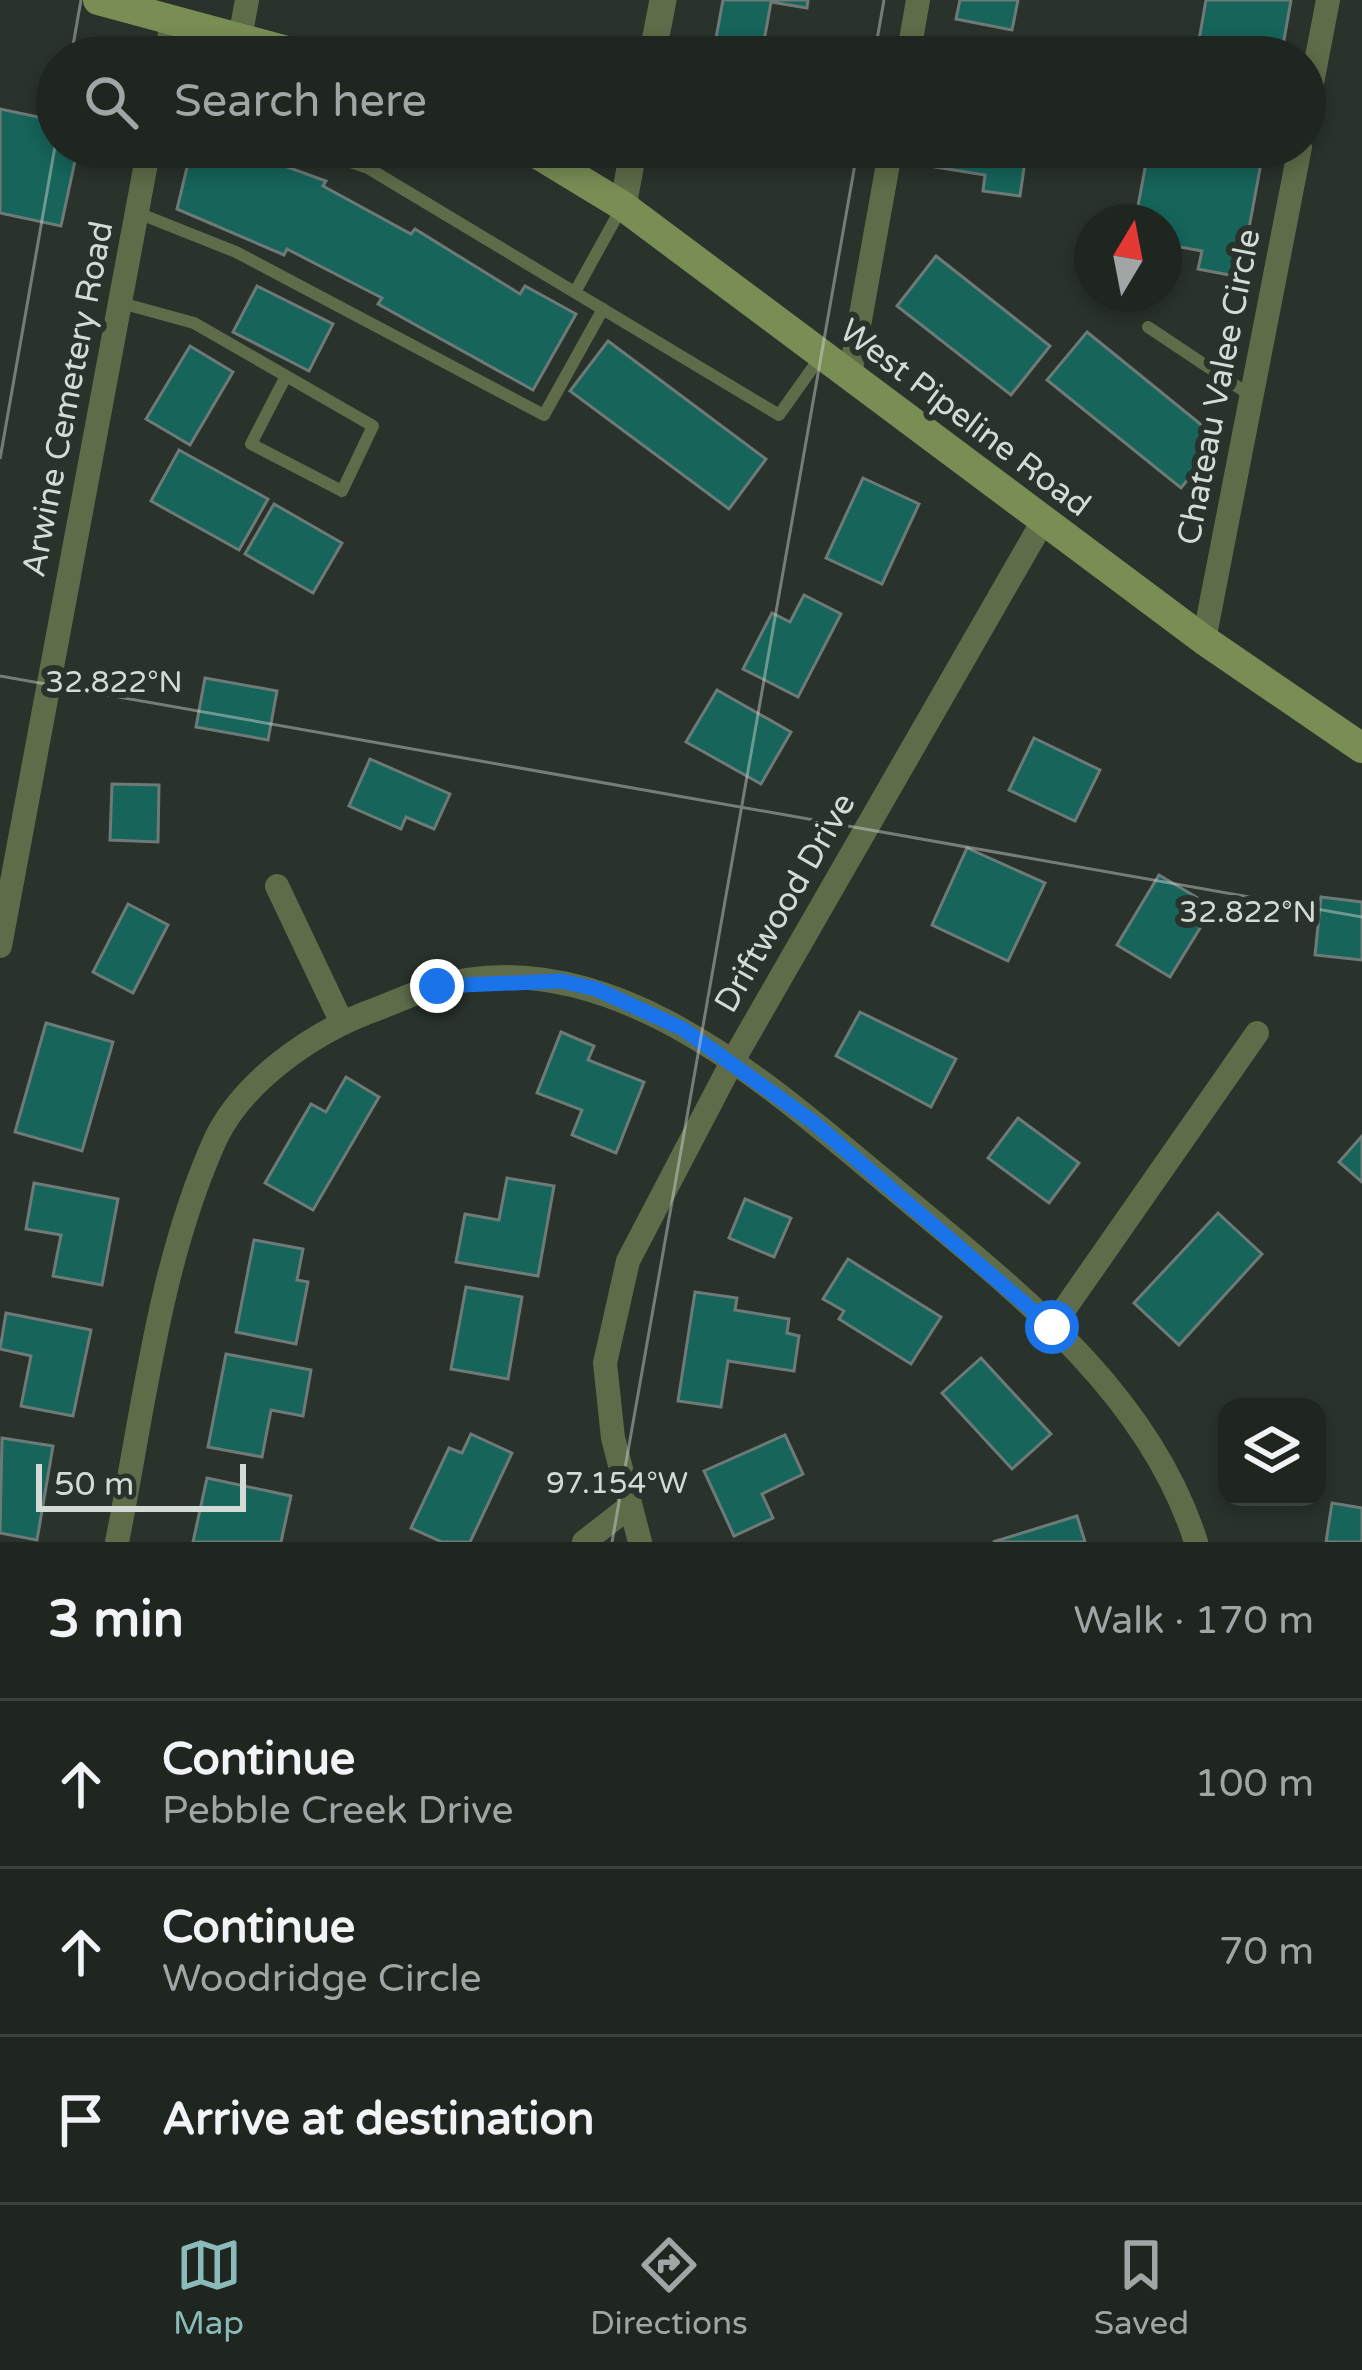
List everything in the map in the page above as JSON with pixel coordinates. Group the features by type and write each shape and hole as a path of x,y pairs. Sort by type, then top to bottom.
{"main road":[{"path":"98,0 232,36"},
{"name":"West Pipeline Road","path":"561,168 623,206 1204,640 1362,748"}],"street":[{"path":"240,36 247,0"},
{"path":"656,36 663,0"},
{"path":"912,36 918,0"},
{"path":"1321,36 1328,0"},
{"path":"170,36 172,22"},
{"name":"Arwine Cemetery Road","path":"0,946 145,168"},
{"path":"623,206 630,168"},
{"path":"850,376 887,168"},
{"name":"Chateau Valee Circle","path":"1204,640 1296,168"},
{"name":"Driftwood Drive","path":"640,1542 613,1438 605,1363 628,1261 731,1064 1043,521"},
{"path":"277,886 342,1023"},
{"path":"117,1542 185,1220 218,1136 260,1082 342,1023 437,986 561,981 596,989 683,1029 813,1122 1052,1327 1099,1376 1163,1462 1196,1542"},
{"path":"1052,1327 1257,1033"},
{"path":"584,1542 629,1508"}],"lane":[{"path":"368,168 779,415 821,356"},
{"path":"574,292 623,206"},
{"path":"136,212 236,253 544,415 603,309"},
{"path":"120,302 194,322 373,426 342,491 251,444 286,376"},
{"path":"1148,327 1251,395"}],"building":[{"path":"723,0 808,0 807,8 771,2 765,36 716,36"},
{"path":"960,0 1018,0 1012,30 956,19"},
{"path":"1206,0 1291,0 1285,36 1200,36"},
{"path":"0,109 36,117 36,168 73,168 61,226 0,213"},
{"path":"187,168 290,168 326,181 323,186 411,234 415,229 520,294 525,286 576,314 533,390 378,304 382,298 287,249 284,255 177,209"},
{"path":"942,168 1024,168 1020,196 983,191 985,175"},
{"path":"1145,168 1260,168 1240,277 1198,269 1202,251 1182,247 1182,204 1138,204"},
{"path":"936,256 1050,346 1011,395 897,306"},
{"path":"257,286 333,324 309,371 233,332"},
{"path":"1087,332 1220,440 1181,488 1047,380"},
{"path":"608,341 766,459 729,509 570,391"},
{"path":"190,346 233,372 190,445 146,419"},
{"path":"179,450 268,499 239,550 151,501"},
{"path":"863,478 919,504 882,584 826,558"},
{"path":"274,504 342,543 313,593 245,554"},
{"path":"804,595 841,614 798,697 743,669 772,613 790,622"},
{"path":"205,678 277,691 268,740 196,727"},
{"path":"717,690 791,732 761,784 686,742"},
{"path":"1034,738 1100,770 1075,821 1009,790"},
{"path":"370,759 450,794 434,829 406,817 401,829 349,806"},
{"path":"112,784 159,785 158,842 110,840"},
{"path":"967,848 1045,883 1008,961 932,925"},
{"path":"1159,875 1213,907 1170,977 1117,945"},
{"path":"1321,897 1362,902 1362,960 1315,955"},
{"path":"128,904 168,925 133,993 93,972"},
{"path":"860,1012 956,1059 931,1107 836,1056"},
{"path":"46,1023 113,1042 82,1151 15,1132"},
{"path":"561,1032 594,1046 588,1060 644,1082 616,1153 572,1135 582,1110 537,1093"},
{"path":"346,1077 379,1097 313,1210 265,1183 311,1104 326,1112"},
{"path":"1018,1118 1079,1163 1049,1203 988,1158"},
{"path":"1362,1136 1362,1182 1339,1162"},
{"path":"507,1178 554,1186 538,1276 456,1262 465,1214 499,1220"},
{"path":"34,1183 118,1199 102,1285 53,1276 61,1235 26,1229"},
{"path":"745,1199 791,1218 774,1257 729,1238"},
{"path":"1218,1213 1262,1254 1179,1345 1134,1303"},
{"path":"254,1240 303,1249 297,1280 308,1282 296,1344 236,1332"},
{"path":"848,1259 941,1317 911,1364 839,1319 844,1311 823,1299"},
{"path":"466,1287 522,1297 508,1379 451,1369"},
{"path":"695,1292 737,1298 735,1310 789,1319 787,1333 799,1336 794,1371 728,1361 721,1407 678,1401"},
{"path":"6,1313 91,1330 73,1416 21,1406 31,1356 0,1349"},
{"path":"226,1354 311,1370 303,1416 271,1410 262,1457 208,1447"},
{"path":"981,1358 1051,1434 1012,1469 942,1393"},
{"path":"471,1434 512,1453 470,1542 442,1542 411,1528 449,1448 462,1453"},
{"path":"785,1435 803,1474 762,1494 773,1518 734,1536 704,1471"},
{"path":"2,1438 53,1446 37,1540 0,1533"},
{"path":"207,1478 291,1496 281,1542 193,1542"},
{"path":"1332,1503 1362,1508 1362,1542 1326,1542"},
{"path":"1077,1516 1085,1542 993,1542"}],"route":[{"path":"437,986 561,981 596,989 683,1029 813,1122 1052,1327"}]}
